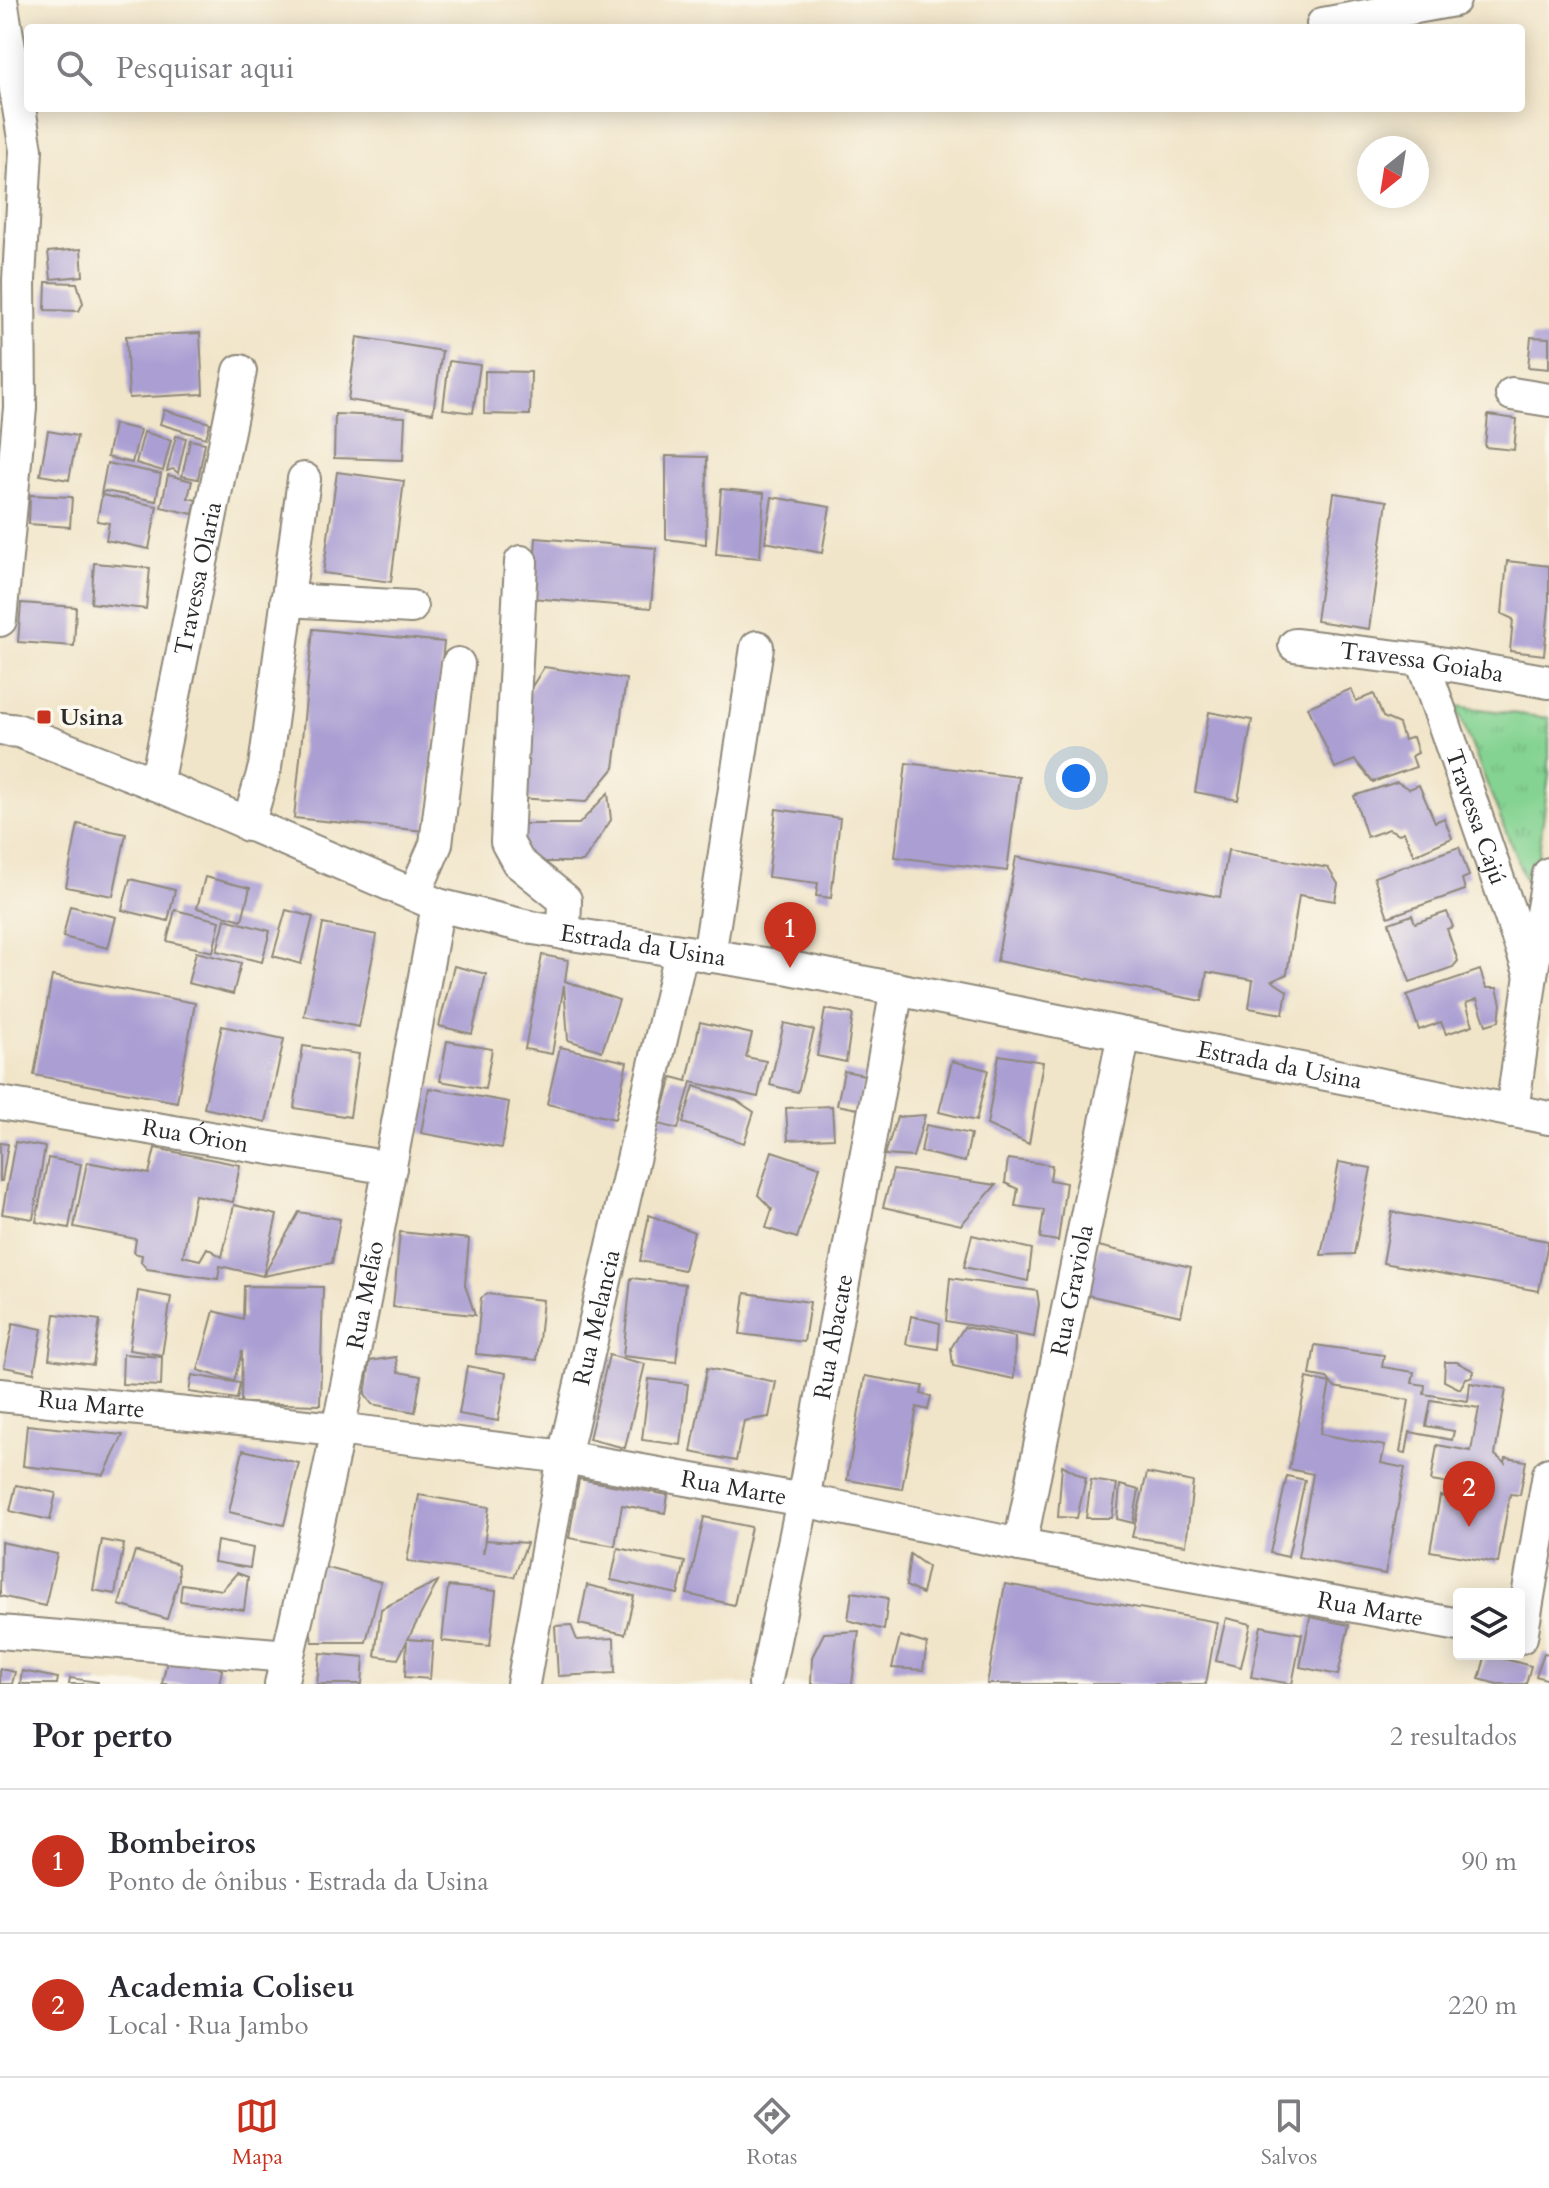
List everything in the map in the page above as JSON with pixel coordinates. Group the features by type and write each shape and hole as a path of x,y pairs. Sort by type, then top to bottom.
{"street":[{"path":"0,620 20,408 19,280 13,151 1,0"},
{"path":"1323,24 1454,0"},
{"name":"Travessa Olaria","path":"156,784 240,371"},
{"path":"1512,394 1549,400"},
{"path":"248,825 265,767 304,479"},
{"path":"521,562 507,842 518,862 565,900 564,933"},
{"path":"287,600 411,607"},
{"name":"Travessa Goiaba","path":"1295,645 1422,660 1549,682"},
{"name":"Rua Melancia","path":"523,1684 564,1457 695,954 757,647"},
{"name":"Travessa Cajú","path":"1422,660 1531,975"},
{"name":"Rua Melão","path":"284,1670 390,1168 458,664"},
{"name":"Estrada da Usina","path":"0,729 19,731 156,784 426,899 564,933 897,989 1549,1118"},
{"path":"1512,1111 1549,874"},
{"name":"Rua Abacate","path":"765,1684 803,1500 897,989"},
{"name":"Rua Graviola","path":"1020,1545 1124,1034"},
{"name":"Rua Órion","path":"0,1103 390,1168"},
{"name":"Rua Marte","path":"0,1395 337,1429 564,1457 1453,1624"},
{"path":"1530,1638 1549,1474"},
{"path":"0,1632 284,1670"}],"green space":[{"path":"1456,706 1549,718 1549,774 1533,900"}],"building":[{"path":"81,249 83,276 51,279 48,252"},
{"path":"46,282 77,283 83,303 79,311 45,310"},
{"path":"200,333 203,394 129,398 126,336"},
{"path":"357,337 442,351 433,413 348,400"},
{"path":"1531,337 1549,338 1549,369 1528,367"},
{"path":"449,361 480,365 473,413 443,409"},
{"path":"485,371 531,372 530,415 484,414"},
{"path":"164,410 210,423 206,438 160,424"},
{"path":"335,414 405,417 403,460 334,458"},
{"path":"1488,415 1517,419 1514,450 1485,447"},
{"path":"114,424 140,430 132,463 107,457"},
{"path":"48,431 77,436 69,480 40,475"},
{"path":"144,432 171,440 163,471 136,463"},
{"path":"176,436 186,438 178,473 173,469 167,471"},
{"path":"190,440 205,443 198,479 182,476"},
{"path":"666,456 707,457 706,544 666,539"},
{"path":"107,463 161,474 156,501 105,491 101,494"},
{"path":"337,472 404,481 391,582 323,573"},
{"path":"168,475 192,481 188,498 196,500 193,514 161,507"},
{"path":"721,489 764,493 760,558 716,554"},
{"path":"1334,493 1387,501 1369,629 1316,621"},
{"path":"30,495 72,497 70,527 29,524"},
{"path":"102,495 157,506 149,549 106,540 109,523 97,521"},
{"path":"772,497 830,507 822,553 765,542"},
{"path":"536,538 656,548 651,608 532,598"},
{"path":"1507,561 1549,566 1544,655 1510,651 1513,619 1502,614"},
{"path":"94,563 150,568 146,609 91,603"},
{"path":"21,603 76,607 74,646 18,642"},
{"path":"313,629 444,642 425,831 294,818"},
{"path":"544,667 626,679 614,768 586,802 515,798 520,706"},
{"path":"1351,689 1356,701 1374,694 1383,717 1399,724 1404,740 1413,737 1418,753 1412,756 1416,767 1373,782 1355,760 1335,768 1308,707"},
{"path":"1209,712 1252,720 1238,800 1195,792"},
{"path":"906,763 1019,777 1007,871 895,857"},
{"path":"1397,782 1409,789 1419,785 1435,822 1444,818 1452,838 1414,855 1404,832 1399,834 1389,829 1367,837 1354,796"},
{"path":"608,793 611,820 583,862 518,862 518,824 579,824"},
{"path":"776,809 840,818 831,898 816,896 818,883 768,877"},
{"path":"78,824 126,834 113,896 66,887"},
{"path":"1459,847 1469,876 1462,879 1465,890 1388,917 1374,877"},
{"path":"1228,850 1328,868 1338,884 1335,901 1299,895 1287,974 1272,981 1287,991 1283,1014 1249,1008 1253,980 1207,972 1202,1001 997,961 1016,857 1220,897"},
{"path":"205,877 250,888 242,920 197,908"},
{"path":"130,879 175,890 168,921 122,910"},
{"path":"70,906 116,917 108,948 63,937"},
{"path":"175,910 220,921 213,952 167,941"},
{"path":"286,910 313,917 301,964 273,956"},
{"path":"1447,912 1453,927 1447,929 1458,961 1453,967 1410,982 1389,923 1412,915 1415,923"},
{"path":"225,919 270,931 262,962 217,951"},
{"path":"323,924 377,935 359,1027 304,1016"},
{"path":"196,952 241,963 233,994 188,983"},
{"path":"542,955 568,960 565,981 619,1000 602,1051 568,1040 564,985 552,1054 525,1049"},
{"path":"454,966 486,974 472,1034 439,1026"},
{"path":"1480,970 1486,988 1497,988 1501,1004 1499,1021 1486,1025 1477,999 1466,1003 1473,1025 1446,1034 1441,1022 1419,1030 1407,995"},
{"path":"52,976 195,1003 177,1102 34,1075"},
{"path":"825,1009 853,1014 846,1062 817,1056"},
{"path":"700,1022 752,1034 746,1057 766,1061 758,1097 691,1082 678,1129 659,1124 672,1077 687,1081"},
{"path":"784,1023 814,1030 798,1092 770,1085"},
{"path":"222,1026 284,1039 266,1122 204,1108"},
{"path":"447,1041 492,1049 485,1089 440,1081"},
{"path":"303,1046 359,1054 350,1117 294,1108"},
{"path":"560,1047 627,1062 615,1119 547,1104"},
{"path":"999,1055 1043,1062 1029,1144 987,1125"},
{"path":"952,1061 988,1070 976,1121 939,1112"},
{"path":"844,1071 865,1075 858,1109 837,1105"},
{"path":"694,1086 736,1100 754,1112 744,1143 683,1123"},
{"path":"429,1088 509,1102 502,1148 421,1133"},
{"path":"832,1106 834,1138 788,1140 786,1108"},
{"path":"925,1115 913,1157 885,1155 897,1117"},
{"path":"926,1125 971,1134 965,1162 921,1152"},
{"path":"15,1142 45,1147 33,1219 2,1214"},
{"path":"0,1143 8,1144 2,1181 0,1181"},
{"path":"155,1148 240,1165 233,1202 195,1195 183,1256 200,1260 207,1248 222,1257 234,1205 277,1215 263,1276 220,1266 218,1279 147,1269 141,1262 142,1255 134,1253 136,1239 74,1227 87,1162 149,1174"},
{"path":"772,1151 820,1167 797,1238 766,1228 772,1209 758,1195"},
{"path":"48,1158 81,1164 69,1228 36,1222"},
{"path":"1008,1159 1052,1165 1050,1180 1066,1183 1058,1241 1040,1238 1044,1210 1015,1206 1018,1189 1005,1183"},
{"path":"1339,1162 1371,1168 1354,1254 1321,1255"},
{"path":"893,1170 996,1185 961,1225 883,1207"},
{"path":"299,1212 340,1219 332,1263 263,1276"},
{"path":"1392,1212 1548,1241 1539,1291 1383,1263"},
{"path":"649,1215 694,1232 684,1270 640,1261"},
{"path":"400,1232 469,1239 465,1285 475,1315 393,1307"},
{"path":"972,1235 1032,1249 1028,1281 964,1267"},
{"path":"1098,1246 1191,1267 1181,1316 1087,1295"},
{"path":"631,1278 685,1284 676,1362 623,1356"},
{"path":"950,1278 1037,1291 1039,1304 1034,1337 946,1321"},
{"path":"244,1286 323,1287 320,1405 241,1403 242,1351 234,1381 198,1370 214,1311 243,1319"},
{"path":"138,1291 171,1297 162,1355 129,1350"},
{"path":"745,1293 810,1302 804,1342 740,1334"},
{"path":"487,1294 543,1300 537,1360 476,1354 481,1298"},
{"path":"55,1314 100,1320 93,1365 49,1359"},
{"path":"911,1316 940,1323 938,1349 906,1344"},
{"path":"13,1323 42,1329 34,1373 4,1367"},
{"path":"964,1327 1015,1337 1014,1379 953,1366 951,1348"},
{"path":"1315,1345 1384,1355 1382,1367 1414,1372 1412,1383 1425,1385 1424,1394 1468,1401 1470,1383 1506,1389 1495,1455 1505,1463 1506,1458 1526,1461 1520,1495 1510,1494 1498,1563 1430,1551 1440,1496 1478,1503 1480,1489 1431,1481 1437,1445 1471,1451 1479,1408 1431,1400 1426,1426 1454,1431 1452,1440 1410,1432 1406,1453 1400,1452 1409,1400 1334,1387 1327,1378 1310,1375"},
{"path":"123,1354 162,1357 161,1386 122,1384"},
{"path":"609,1355 645,1364 625,1448 589,1439"},
{"path":"396,1357 398,1372 421,1376 415,1412 372,1404 365,1395 370,1361"},
{"path":"1445,1362 1457,1362 1474,1371 1460,1389 1444,1381"},
{"path":"467,1366 506,1373 498,1421 459,1414"},
{"path":"707,1368 776,1382 769,1417 744,1421 736,1461 691,1452"},
{"path":"192,1375 240,1383 237,1399 189,1392"},
{"path":"865,1376 923,1386 921,1394 931,1396 928,1410 917,1407 902,1489 847,1480"},
{"path":"1307,1378 1330,1383 1320,1434 1385,1446 1381,1463 1405,1468 1385,1574 1298,1557 1313,1474 1289,1469"},
{"path":"649,1379 688,1384 681,1445 642,1440"},
{"path":"27,1425 123,1435 104,1475 23,1466"},
{"path":"243,1450 299,1463 284,1525 229,1512"},
{"path":"1062,1465 1086,1478 1077,1518 1058,1517"},
{"path":"1147,1473 1193,1482 1186,1545 1132,1537"},
{"path":"1287,1476 1305,1480 1288,1557 1270,1553"},
{"path":"579,1479 668,1495 665,1513 622,1505 615,1546 569,1538"},
{"path":"1091,1480 1117,1484 1112,1518 1086,1518"},
{"path":"16,1485 56,1493 50,1520 10,1511"},
{"path":"1120,1485 1139,1490 1133,1523 1117,1519"},
{"path":"419,1495 489,1507 483,1554 486,1540 527,1543 514,1577 407,1561"},
{"path":"704,1517 751,1527 734,1605 687,1594"},
{"path":"102,1540 124,1544 115,1594 93,1590"},
{"path":"217,1541 253,1548 250,1568 214,1562"},
{"path":"1,1542 57,1554 45,1606 0,1596"},
{"path":"618,1548 685,1562 678,1594 611,1580"},
{"path":"135,1551 178,1564 179,1579 167,1619 119,1605"},
{"path":"910,1554 928,1567 922,1594 906,1586"},
{"path":"320,1566 381,1582 366,1642 312,1642 308,1615"},
{"path":"237,1573 248,1577 244,1610 180,1601 182,1584 222,1590"},
{"path":"438,1581 408,1639 433,1641 430,1679 405,1677 407,1641 398,1659 375,1656 381,1609"},
{"path":"1005,1584 1217,1622 1206,1684 987,1684"},
{"path":"587,1585 634,1596 625,1634 579,1624"},
{"path":"448,1586 496,1591 490,1646 442,1641"},
{"path":"852,1592 888,1598 884,1630 848,1620"},
{"path":"1310,1617 1349,1625 1338,1675 1300,1667"},
{"path":"1226,1618 1251,1624 1241,1667 1216,1661"},
{"path":"571,1625 577,1640 614,1638 615,1673 558,1676 555,1626"},
{"path":"1261,1626 1302,1634 1292,1684 1251,1677"},
{"path":"859,1631 852,1684 811,1684 812,1657 824,1633"},
{"path":"900,1636 927,1644 923,1670 892,1668"},
{"path":"320,1653 364,1657 362,1684 317,1684"},
{"path":"1544,1653 1549,1654 1549,1680 1536,1676"},
{"path":"168,1656 214,1665 222,1670 219,1684 162,1684"},
{"path":"1484,1660 1508,1660 1531,1666 1526,1684 1497,1684 1479,1679"},
{"path":"0,1669 15,1672 12,1684 0,1684"},
{"path":"22,1671 58,1678 57,1684 20,1684"},
{"path":"70,1678 98,1682 98,1684 69,1684"}],"place":[{"name":"Usina","path":"44,717"},
{"name":"Bombeiros","path":"790,968"},
{"name":"Academia Coliseu","path":"1469,1527"}]}
